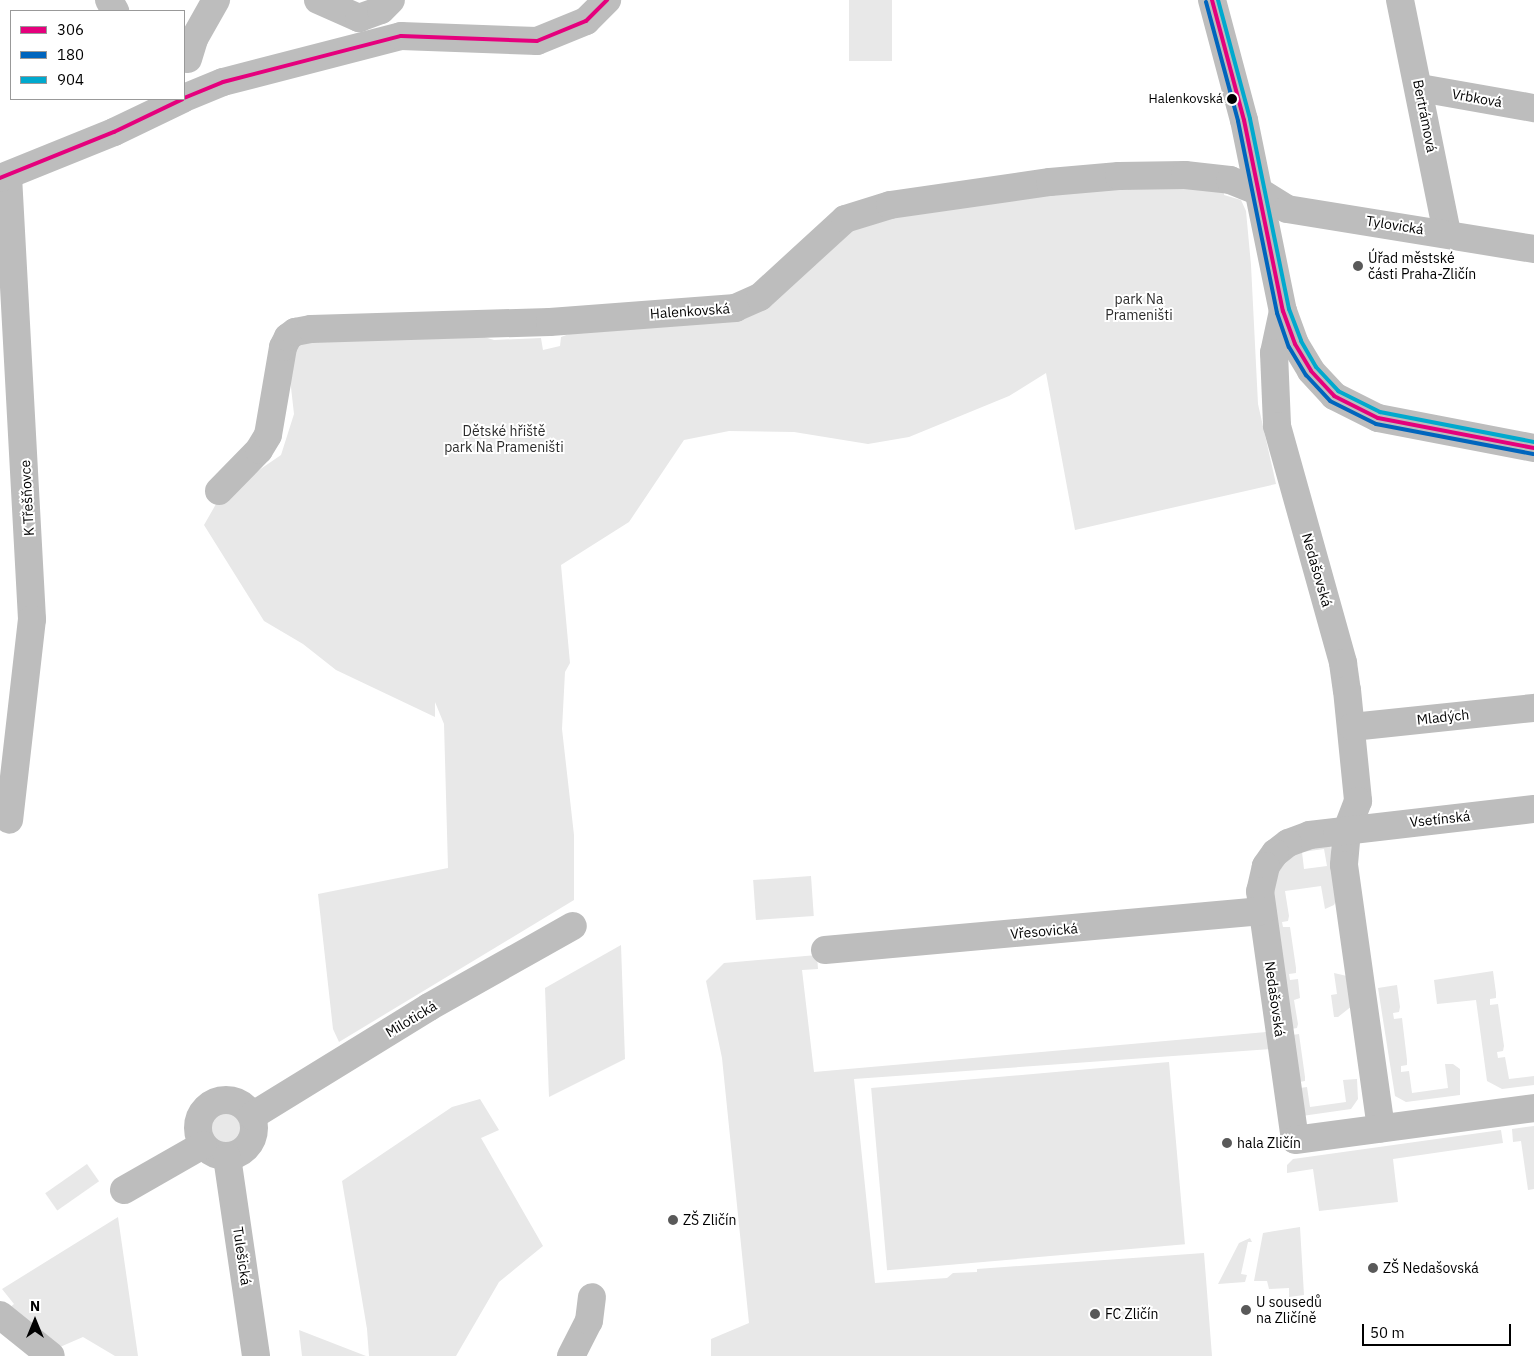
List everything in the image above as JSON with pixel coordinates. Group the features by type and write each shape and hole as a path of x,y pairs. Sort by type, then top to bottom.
{"street":[{"path":"216,0 194,39 186,58 188,96 363,45 401,36 537,41 586,21 607,0"},
{"path":"318,0 359,18 381,10 391,0"},
{"path":"1212,0 1236,84 1260,192 1283,311 1295,344 1311,371 1334,396 1354,408 1395,424 1534,448"},
{"name":"Bertrámová","path":"1400,0 1420,88 1447,233"},
{"path":"359,18 363,45"},
{"name":"Vrbková","path":"1420,88 1534,108"},
{"path":"4,177 114,132 180,100"},
{"name":"Halenkovská","path":"219,491 259,450 268,435 285,342 302,330 550,322 735,308 760,297 852,216 890,205 938,197 1050,182 1171,174 1230,180 1260,192"},
{"name":"K Třešňovce","path":"4,177 32,619 9,820"},
{"name":"Tylovická","path":"1260,192 1287,209 1534,248"},
{"name":"Nedašovská","path":"1283,311 1274,353 1276,426 1343,663 1352,728 1358,802 1347,830 1344,864 1381,1128"},
{"name":"Mladých","path":"1352,728 1534,708"},
{"name":"Vsetínská","path":"1347,830 1534,809"},
{"name":"Nedašovská","path":"1347,830 1296,839 1275,853 1261,883 1262,911 1295,1140 1534,1108"},
{"name":"Vřesovická","path":"826,950 1262,911"},
{"name":"Milotická","path":"252,1116 429,1007 573,926"},
{"path":"232,1101 240,1104 252,1116 254,1132 248,1146 227,1157 210,1152 203,1145 198,1132 199,1121 208,1107 232,1101"},
{"path":"124,1190 203,1145"},
{"name":"Tulešická","path":"227,1157 256,1356"},
{"path":"571,1356 589,1320 592,1297"},
{"path":"0,1316 50,1356"}],"green space":[{"path":"849,0 892,0 892,61 849,61"},
{"path":"1118,184 1225,188 1224,195 1241,200 1246,211 1251,265 1258,404 1276,484 1075,530 1046,373 1009,396 909,437 868,444 794,432 729,431 684,440 629,522 561,565 570,663 565,672 562,729 574,835 574,900 339,1042 333,1029 318,894 448,868 444,724 435,702 435,717 336,670 303,644 264,621 204,525 220,497 281,455 294,414 288,361 302,339 471,333 494,340 541,338 543,350 560,346 561,337 588,327 698,324 861,222"},
{"path":"1330,843 1338,897 1334,905 1325,909 1321,886 1285,891 1289,916 1288,921 1282,922 1283,927 1290,927 1296,968 1296,973 1289,974 1290,980 1298,979 1300,998 1294,1000 1297,1028 1291,1029 1292,1035 1299,1034 1305,1077 1305,1081 1299,1082 1300,1088 1307,1087 1310,1107 1346,1102 1343,1080 1357,1079 1358,1099 1351,1109 1302,1116 1270,900 1276,876 1286,861 1301,849","holes":["1324,849 1327,866 1304,869 1302,852"]},
{"path":"811,876 814,916 756,920 753,880"},
{"path":"621,945 625,1059 549,1097 545,988"},
{"path":"817,955 818,969 802,970 814,1072 1279,1031 1271,1049 854,1079 875,1283 947,1278 953,1273 977,1272 977,1269 1204,1253 1212,1356 711,1356 711,1339 749,1323 722,1058 706,981 724,963"},
{"path":"1493,971 1496,998 1490,999 1490,1005 1498,1004 1504,1046 1503,1051 1497,1052 1498,1058 1505,1057 1509,1079 1534,1076 1534,1085 1502,1089 1487,1081 1476,1000 1437,1004 1434,980"},
{"path":"1334,973 1347,976 1352,1006 1338,1017 1334,1017 1331,995 1337,994"},
{"path":"1397,985 1400,1007 1399,1012 1393,1013 1394,1019 1402,1018 1407,1060 1407,1065 1401,1066 1401,1072 1409,1071 1412,1093 1448,1088 1445,1064 1453,1064 1460,1069 1460,1095 1406,1102 1395,1096 1378,988"},
{"path":"1169,1062 1185,1244 887,1270 871,1088"},
{"path":"480,1099 499,1130 481,1138 543,1246 499,1282 456,1356 369,1356 367,1329 342,1181 452,1107"},
{"path":"227,1112 233,1113 238,1117 242,1122 242,1134 238,1139 233,1143 227,1144 221,1143 216,1139 212,1134 211,1128 212,1122 216,1117 221,1113"},
{"path":"1534,1126 1534,1189 1528,1190 1521,1141 1513,1142 1512,1129"},
{"path":"1501,1130 1503,1143 1393,1159 1398,1202 1319,1211 1313,1169 1287,1173 1287,1165 1293,1159"},
{"path":"87,1164 99,1181 57,1210 45,1193"},
{"path":"118,1217 138,1356 115,1356 83,1337 60,1347 9,1308 14,1304 2,1289"},
{"path":"1300,1227 1304,1295 1289,1297 1289,1288 1269,1289 1267,1281 1254,1281 1263,1233"},
{"path":"1250,1238 1252,1242 1248,1242 1241,1274 1247,1275 1245,1282 1218,1284 1239,1243"},
{"path":"299,1330 366,1356 302,1356"}],"transit line":[{"name":"306","path":"185,98 223,82 401,36 537,41 586,21 607,0"},
{"name":"306","path":"1212,0 1244,120 1283,311 1295,344 1311,371 1334,396 1378,418 1534,448"},
{"name":"904","path":"1218,0 1250,119 1289,309 1301,341 1316,367 1338,391 1380,412 1534,442"},
{"name":"180","path":"1206,2 1238,121 1277,313 1289,347 1306,375 1330,401 1376,424 1533,454"},
{"name":"306","path":"0,178 114,132 181,100"}],"place":[{"name":"Halenkovská","path":"1232,99"},
{"name":"Úřad městské části Praha-Zličín","path":"1358,266"},
{"name":"hala Zličín","path":"1227,1143"},
{"name":"ZŠ Zličín","path":"673,1220"},
{"name":"ZŠ Nedašovská","path":"1373,1268"},
{"name":"U sousedů na Zličíně","path":"1246,1310"},
{"name":"FC Zličín","path":"1095,1314"}],"park label":[{"name":"park Na Prameništi","path":"1139,308"},
{"name":"Dětské hřiště park Na Prameništi","path":"504,440"}]}
